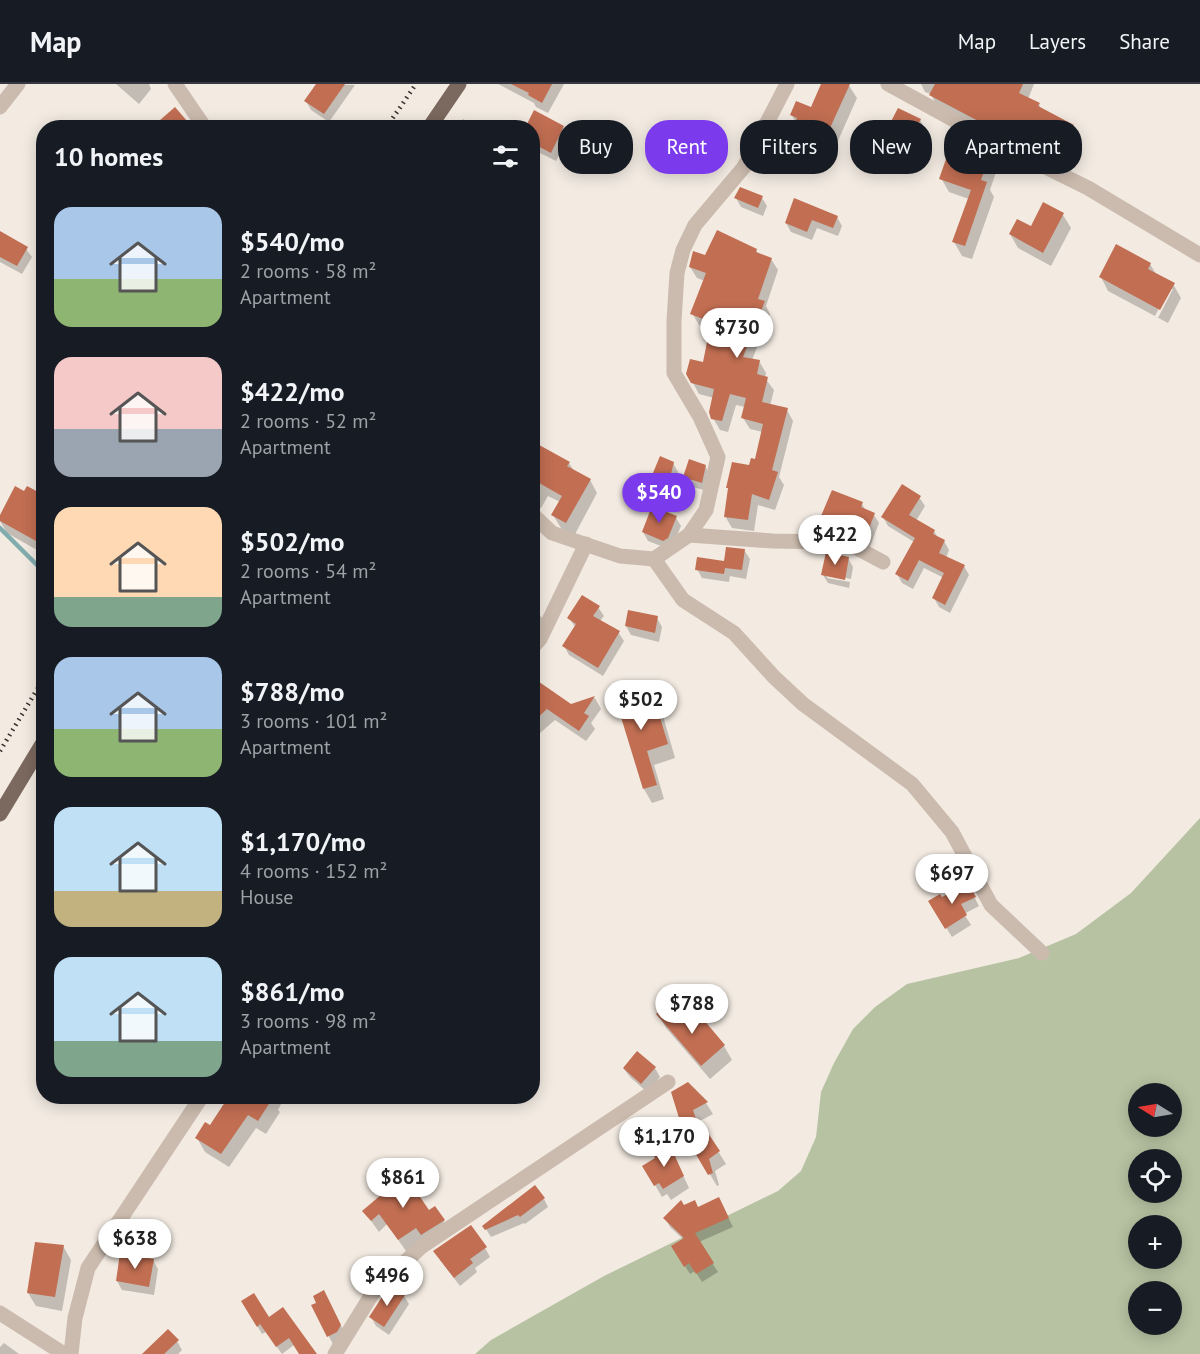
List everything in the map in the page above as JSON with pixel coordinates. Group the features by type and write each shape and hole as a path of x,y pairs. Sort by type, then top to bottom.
{"main road":[{"path":"434,120 459,84"},
{"path":"0,814 36,754"}],"street":[{"path":"0,107 18,84"},
{"path":"175,84 200,120"},
{"path":"540,521 552,532 620,556 654,558 689,535 706,510 718,457 700,417 674,373 677,273 683,250 695,225 744,167 787,84"},
{"path":"888,84 985,137 1088,188 1200,255"},
{"path":"689,535 773,541 831,542 853,546 883,562"},
{"path":"540,639 586,544"},
{"path":"654,558 683,600 734,633 802,704 912,784 952,832 991,905 1042,953"},
{"path":"335,1354 374,1291 421,1247 668,1082"},
{"path":"71,1354 75,1318 88,1268 197,1104"},
{"path":"0,1313 64,1354"}],"green space":[{"path":"1200,818 1200,1354 475,1354 491,1340 604,1276 778,1191 801,1171 816,1137 821,1092 853,1029 875,1007 907,984 1019,958 1076,934 1131,893"}],"building":[{"path":"316,84 345,84 324,114 304,101"},
{"path":"511,84 552,84 542,103"},
{"path":"821,84 850,84 834,120 796,120 797,118 790,115 796,101 811,107"},
{"path":"935,84 1023,84 1019,93 1040,103 1038,106 1065,120 976,120 929,95"},
{"path":"175,107 186,120 160,120"},
{"path":"898,108 921,119 920,120 892,120"},
{"path":"534,110 558,123 558,138 551,153 540,147 540,120 529,120"},
{"path":"944,165 944,174 983,174 981,180 987,182 965,246 952,242 971,190 939,179"},
{"path":"740,187 763,196 758,208 734,198"},
{"path":"794,198 838,216 833,228 812,220 807,232 785,223"},
{"path":"1043,202 1064,213 1043,253 1009,234 1017,219 1031,226"},
{"path":"717,230 757,249 756,252 772,258 758,299 765,301 743,357 760,360 757,374 768,377 762,402 788,408 772,470 778,472 769,500 752,494 748,520 724,517 728,488 726,488 732,462 749,465 751,458 755,459 763,424 741,418 746,398 730,394 722,421 711,419 709,412 714,389 691,383 686,374 690,359 703,362 711,322 690,314 706,273 689,267 693,251 705,255"},
{"path":"0,231 28,247 17,266 0,257"},
{"path":"1116,244 1151,263 1148,269 1175,283 1160,310 1099,277"},
{"path":"540,445 570,462 567,466 591,479 566,523 551,515 562,496 540,484"},
{"path":"660,456 674,462 664,502 639,495 642,483 648,485"},
{"path":"689,459 706,465 702,483 683,477"},
{"path":"902,484 921,496 909,515 935,530 933,534 945,540 939,553 965,565 945,605 932,598 944,573 919,560 908,581 895,574 915,538 881,517"},
{"path":"15,486 24,491 27,486 36,491 36,541 0,521 0,515"},
{"path":"832,490 863,502 861,507 875,513 864,541 848,535 851,528 821,516"},
{"path":"652,506 677,516 668,538 663,541 642,532"},
{"path":"726,547 745,549 742,570 725,568 724,574 695,570 697,557 724,561"},
{"path":"826,552 849,557 845,580 821,575"},
{"path":"582,595 600,606 593,616 620,631 598,668 562,646 576,624 567,618"},
{"path":"628,610 658,616 655,633 625,626"},
{"path":"540,683 571,704 595,696 584,713 589,716 579,731 547,709 540,716"},
{"path":"634,685 640,706 655,701 668,744 647,751 657,785 643,789 613,691"},
{"path":"968,883 976,897 961,904 967,915 945,929 928,901 940,894 942,897"},
{"path":"670,1002 692,1028 703,1019 725,1045 701,1066 656,1014"},
{"path":"637,1051 656,1067 641,1084 623,1068"},
{"path":"688,1082 708,1102 693,1110 702,1137 708,1133 720,1151 709,1159 713,1173 708,1175 684,1134 671,1092"},
{"path":"224,1104 269,1104 258,1121 248,1115 221,1154 195,1138 205,1122 210,1125"},
{"path":"669,1143 684,1176 663,1189 659,1183 654,1186 642,1166 655,1158 653,1154"},
{"path":"403,1172 429,1210 435,1206 445,1220 421,1235 416,1228 398,1240 379,1214 371,1221 362,1211 388,1189 385,1184"},
{"path":"535,1185 545,1198 520,1217 518,1215 485,1230 482,1226"},
{"path":"719,1197 729,1218 695,1233 714,1263 696,1274 689,1263 684,1267 671,1246 684,1238 663,1218 681,1200 684,1205 695,1200 698,1207"},
{"path":"471,1225 487,1247 470,1259 473,1263 454,1278 433,1251"},
{"path":"35,1242 64,1245 55,1297 27,1293"},
{"path":"120,1253 154,1259 149,1287 116,1281"},
{"path":"393,1287 405,1295 384,1327 369,1317 382,1297"},
{"path":"324,1290 341,1325 337,1332 327,1337 311,1305 316,1303 313,1296"},
{"path":"254,1293 269,1317 283,1307 317,1354 299,1354 289,1338 276,1347 260,1324 257,1327 241,1301"},
{"path":"168,1329 179,1340 164,1354 142,1354"}],"waterway":[{"path":"0,528 36,564"}],"railway":[{"path":"391,120 416,84"},
{"path":"0,751 36,691"}]}
